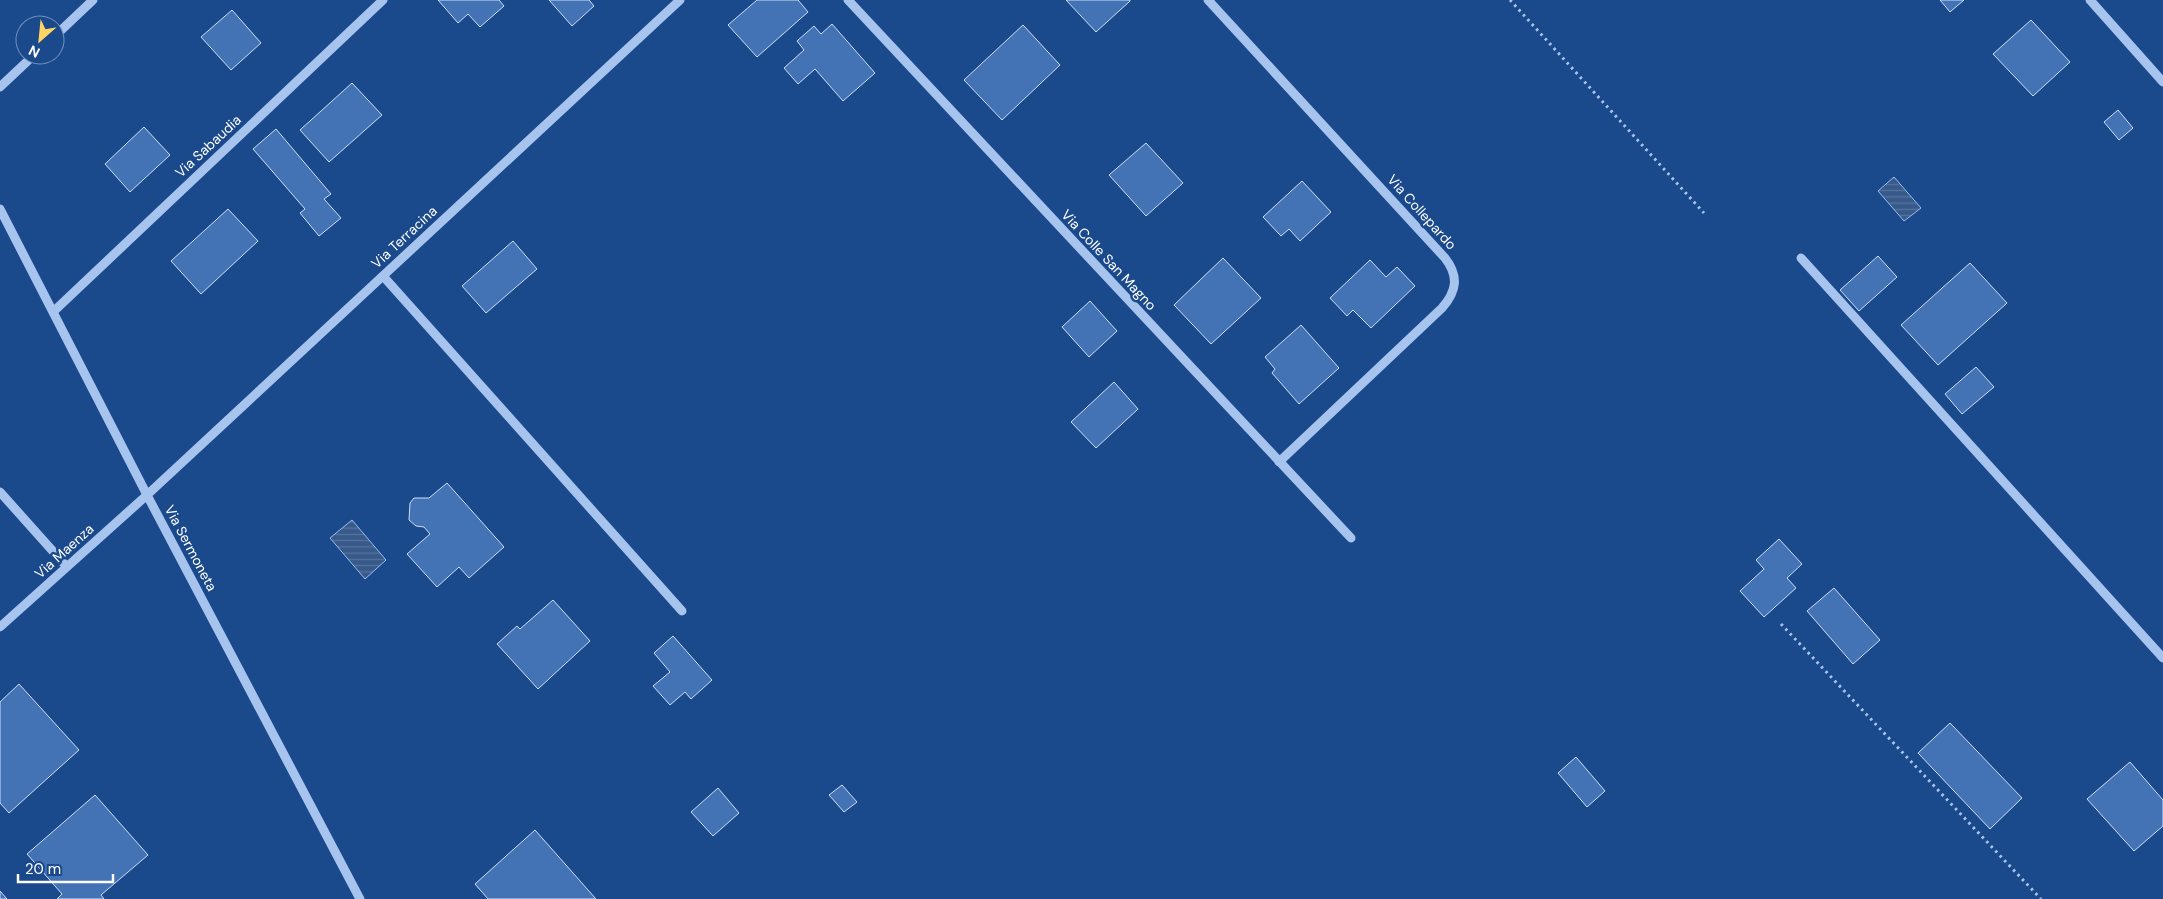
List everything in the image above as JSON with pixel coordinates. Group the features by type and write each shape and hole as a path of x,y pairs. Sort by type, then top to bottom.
{"street":[{"path":"65,27 93,0"},
{"name":"Via Sabaudia","path":"53,312 383,0"},
{"name":"Via Terracina","path":"147,494 680,0"},
{"name":"Via Colle San Magno","path":"848,0 1351,538"},
{"name":"Via Collepardo","path":"1208,0 1445,258 1454,273 1453,293 1442,308 1279,462"},
{"path":"2090,0 2163,82"},
{"path":"0,87 23,65"},
{"name":"Via Sermoneta","path":"0,209 147,494 360,899"},
{"path":"1801,258 2163,658"},
{"path":"383,276 682,611"},
{"path":"0,492 67,567"},
{"name":"Via Maenza","path":"0,627 147,494"}],"path":[{"path":"1510,0 1704,213"},
{"path":"1781,624 2041,899"}],"water":[{"path":"1894,177 1921,208 1904,221 1878,191"},
{"path":"352,520 386,560 365,579 330,538"}],"building":[{"path":"438,0 499,0 504,6 480,27 468,14 458,23"},
{"path":"549,0 589,0 594,6 572,26"},
{"path":"757,0 798,0 808,12 757,57 728,25"},
{"path":"1066,0 1130,0 1130,1 1096,32"},
{"path":"1940,0 1964,0 1950,12"},
{"path":"232,10 261,43 231,70 201,37"},
{"path":"2031,20 2070,62 2033,96 1993,54"},
{"path":"832,24 875,73 843,101 815,69 798,84 784,68 804,50 797,41 814,26 821,34"},
{"path":"1023,25 1060,65 1002,120 964,80"},
{"path":"352,83 382,115 329,162 300,130"},
{"path":"2118,110 2133,128 2119,140 2104,122"},
{"path":"144,127 170,155 130,192 105,164"},
{"path":"276,129 331,194 324,199 341,218 319,236 300,213 305,209 253,149"},
{"path":"1146,143 1183,183 1146,216 1109,175"},
{"path":"1302,181 1331,212 1300,241 1289,229 1281,236 1263,217"},
{"path":"228,209 258,241 201,294 171,261"},
{"path":"513,241 537,269 486,313 462,286"},
{"path":"1878,256 1897,277 1859,311 1840,290"},
{"path":"1223,258 1261,298 1211,344 1174,305"},
{"path":"1370,260 1386,277 1397,267 1415,286 1371,328 1353,310 1347,316 1330,298"},
{"path":"1970,263 2007,303 1938,365 1901,325"},
{"path":"1090,301 1117,331 1089,357 1062,327"},
{"path":"1301,325 1339,368 1299,404 1272,373 1275,369 1265,357"},
{"path":"1976,367 1994,387 1962,414 1945,394"},
{"path":"1114,382 1138,409 1096,448 1071,422"},
{"path":"447,483 504,547 469,578 459,567 437,587 407,554 430,534 424,527 416,526 409,520 410,503 414,498 429,498"},
{"path":"1779,539 1802,564 1787,578 1796,588 1764,617 1740,591 1764,569 1756,560"},
{"path":"1834,588 1880,640 1853,664 1807,611"},
{"path":"553,600 590,641 538,689 497,644 517,626 520,629"},
{"path":"673,636 712,680 691,699 685,692 670,705 653,686 670,672 654,653"},
{"path":"19,684 79,750 9,813 0,803 0,702"},
{"path":"1950,723 2022,798 1990,829 1918,753"},
{"path":"1576,757 1605,791 1587,807 1558,773"},
{"path":"2130,762 2163,800 2163,826 2134,851 2087,799"},
{"path":"842,785 857,802 844,812 829,795"},
{"path":"718,788 739,813 713,836 691,812"},
{"path":"95,795 148,855 101,895 104,899 57,899 62,894 27,854"},
{"path":"535,830 596,899 488,899 475,884"},
{"path":"0,891 7,899 0,899"}]}
